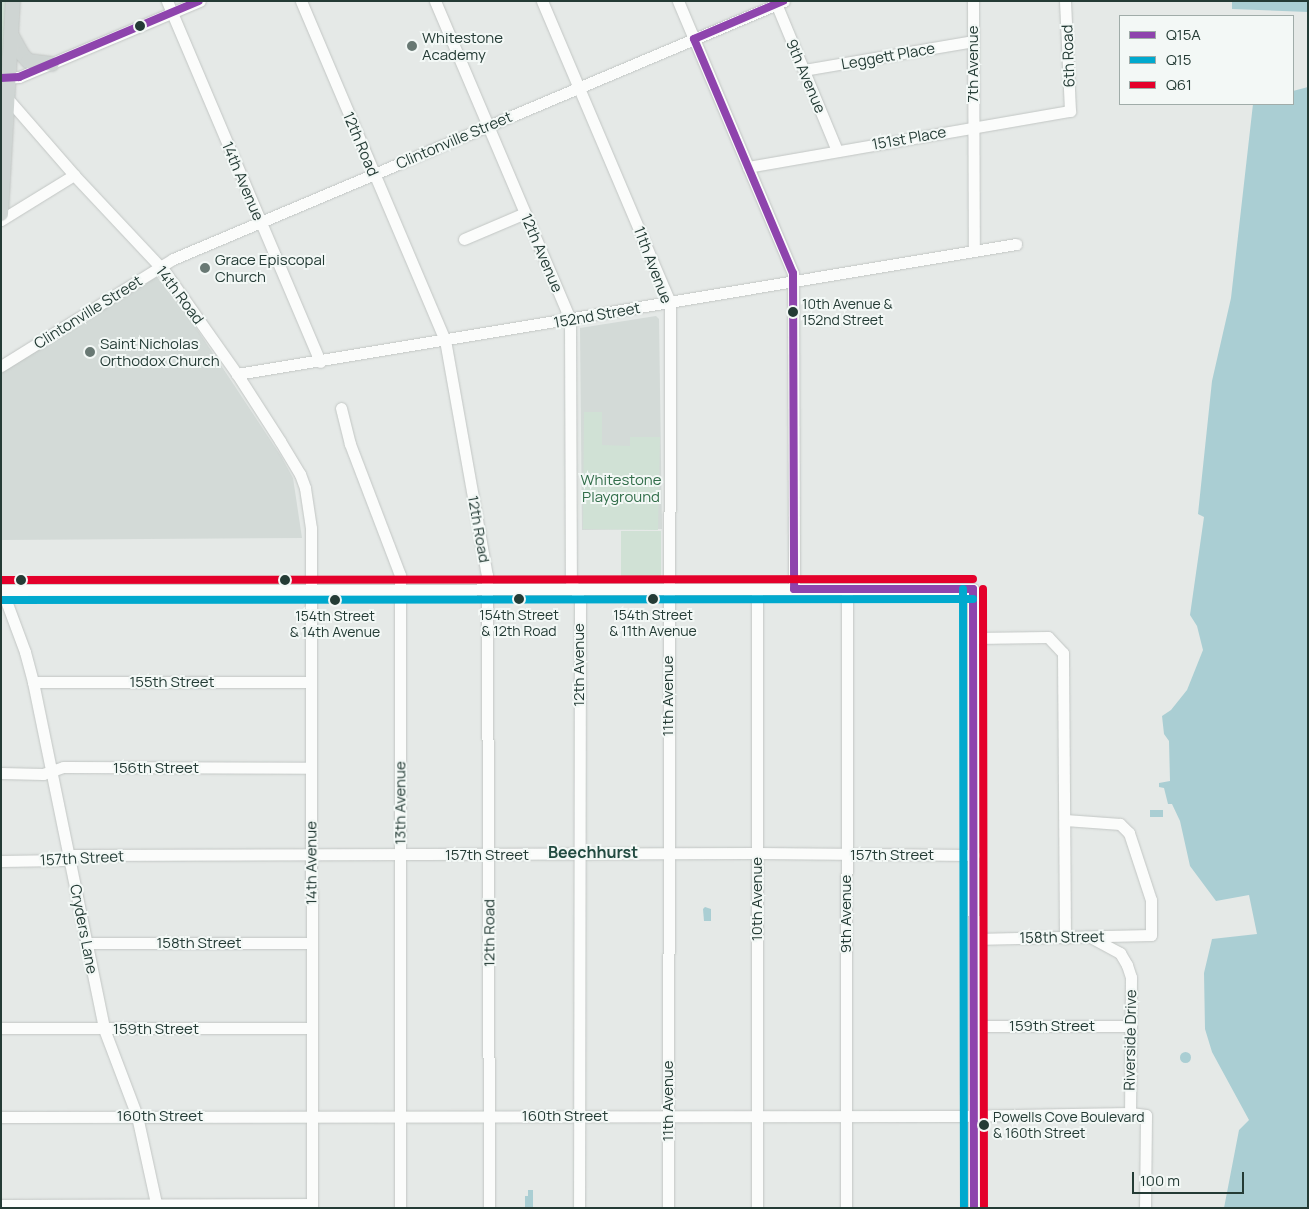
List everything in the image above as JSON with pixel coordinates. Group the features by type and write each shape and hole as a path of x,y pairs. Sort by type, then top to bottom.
{"main road":[{"path":"1,214 8,99 5,78 12,34 13,1"},
{"path":"12,34 22,54 28,61 52,64"}],"street":[{"name":"14th Avenue","path":"167,1 320,362"},
{"path":"5,78 20,77 200,1"},
{"name":"12th Road","path":"301,1 445,340 488,590 489,1208"},
{"name":"12th Avenue","path":"435,1 570,319 571,581 580,598 578,855 579,1208"},
{"name":"11th Avenue","path":"542,1 670,302 668,1208"},
{"path":"678,1 793,273 794,589"},
{"name":"7th Avenue","path":"973,1 974,252"},
{"name":"6th Road","path":"1065,1 1070,111"},
{"name":"Clintonville Street","path":"1,366 159,267 778,2"},
{"name":"9th Avenue","path":"778,2 837,150"},
{"name":"Leggett Place","path":"804,70 973,41"},
{"name":"14th Road","path":"8,99 74,175 159,267 237,374 300,474 310,517"},
{"name":"151st Place","path":"748,167 973,126 1070,111"},
{"path":"1,220 74,175"},
{"path":"464,238 525,213"},
{"name":"152nd Street","path":"237,374 320,362 1016,244"},
{"name":"13th Avenue","path":"341,408 350,444 400,575 400,1208"},
{"name":"14th Avenue","path":"310,517 312,1206"},
{"name":"10th Avenue","path":"757,589 757,1208"},
{"name":"9th Avenue","path":"846,1208 847,589"},
{"path":"2,590 973,589 974,1208"},
{"name":"Cryders Lane","path":"2,590 25,652 33,682 104,1029 137,1116 157,1206"},
{"path":"974,638 1048,636 1064,653 1065,938"},
{"name":"155th Street","path":"33,682 311,682"},
{"name":"156th Street","path":"1,773 43,774 63,767 311,768"},
{"name":"158th Street","path":"974,939 1151,935 1151,900 1130,833 1120,824 1065,820"},
{"name":"157th Street","path":"1,861 63,860 74,855 668,855 758,853 974,855"},
{"name":"Riverside Drive","path":"1091,937 1120,953 1131,977 1130,1113"},
{"name":"158th Street","path":"87,943 311,943"},
{"name":"159th Street","path":"974,1026 1131,1026"},
{"name":"159th Street","path":"1,1028 311,1028"},
{"path":"1130,1113 1146,1114 1145,1208"},
{"name":"160th Street","path":"1,1117 974,1116 1130,1113"},
{"path":"1,1205 312,1206"}],"shaded area":[{"path":"157,277 189,317 281,456 293,478 302,538 1,540 1,370"},
{"path":"656,316 659,319 662,529 582,530 580,328"}],"green space":[{"path":"1,1 6,1 4,54 1,58"},
{"name":"Whitestone Playground","path":"584,412 602,412 602,445 630,446 630,437 660,437 658,530 583,529"},
{"path":"621,531 661,531 661,577 621,576"}],"water":[{"path":"1232,1 1308,1 1308,12 1232,9"},
{"path":"1308,87 1308,1208 1224,1208 1239,1130 1249,1120 1212,1052 1205,1029 1204,973 1212,939 1257,934 1249,895 1216,901 1190,866 1180,821 1172,804 1168,804 1164,788 1159,787 1159,783 1170,781 1169,741 1164,734 1162,716 1171,710 1187,690 1203,650 1197,626 1190,615 1204,517 1198,514 1212,381 1231,298 1253,105 1294,105 1294,91"},
{"path":"1150,810 1163,810 1163,817 1150,817"},
{"path":"705,907 711,909 711,921 704,921 703,909"},
{"path":"1185,1051 1191,1057 1185,1063 1179,1057"},
{"path":"528,1190 533,1190 533,1208 525,1208 525,1196 528,1196"}],"transit line":[{"name":"Q15A","path":"1,78 19,77 199,1"},
{"name":"Q15A","path":"694,39 783,1"},
{"name":"Q15A","path":"694,39 793,273 794,589"},
{"name":"Q61","path":"1,580 973,579"},
{"name":"Q15A","path":"794,589 973,589"},
{"name":"Q15","path":"963,589 964,1208"},
{"name":"Q15A","path":"973,589 974,1208"},
{"name":"Q61","path":"983,589 984,1208"},
{"name":"Q15","path":"1,600 973,599"}],"place":[{"name":"Whitestone Academy","path":"412,46"},
{"name":"Grace Episcopal Church","path":"205,268"},
{"name":"10th Avenue & 152nd Street","path":"793,312"},
{"name":"Saint Nicholas Orthodox Church","path":"90,352"},
{"name":"154th Street & 12th Road","path":"519,599"},
{"name":"154th Street & 11th Avenue","path":"653,599"},
{"name":"154th Street & 14th Avenue","path":"335,600"},
{"name":"Powells Cove Boulevard & 160th Street","path":"984,1125"}],"district":[{"name":"Beechhurst","path":"593,852"}]}
